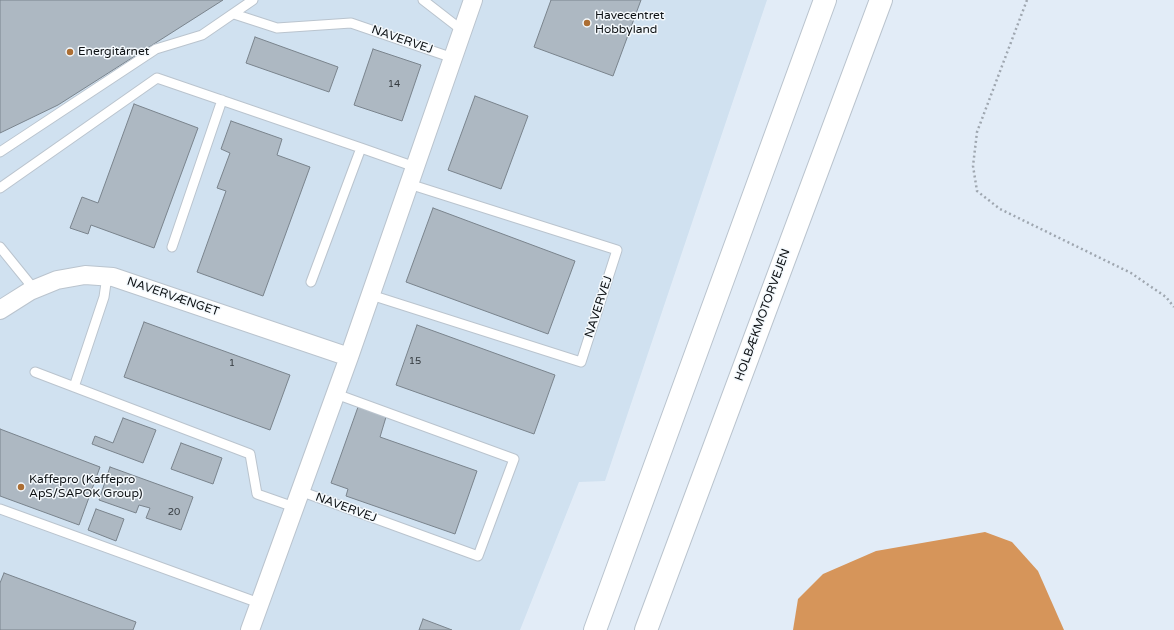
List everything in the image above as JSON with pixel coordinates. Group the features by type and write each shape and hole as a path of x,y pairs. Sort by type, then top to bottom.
{"highway":[{"path":"595,630 825,0"},
{"name":"HOLBÆKMOTORVEJEN","path":"646,630 881,0"}],"street":[{"name":"NAVERVEJ","path":"250,630 336,394 474,0"},
{"name":"NAVERVÆNGET","path":"0,310 34,289 57,280 85,275 107,276 349,357"}],"lane":[{"path":"0,152 156,49 202,35 253,0"},
{"path":"423,0 463,31"},
{"name":"NAVERVEJ","path":"234,14 277,28 351,23 453,58"},
{"path":"0,188 157,78 415,167"},
{"path":"172,247 222,100"},
{"path":"311,282 361,148"},
{"name":"NAVERVEJ","path":"370,295 581,362 617,250 409,184"},
{"path":"0,247 34,289"},
{"path":"74,387 104,298 107,276"},
{"path":"35,372 250,454 257,494 297,499"},
{"name":"NAVERVEJ","path":"297,499 478,556 514,459 336,394"},
{"path":"0,509 259,603"}],"path":[{"path":"1027,0 977,132 973,166 977,191 1000,209 1131,273 1166,297 1174,307"}],"shaded area":[{"path":"0,0 767,0 605,481 579,482 520,630 0,630"},
{"path":"985,532 1012,542 1038,571 1064,630 793,630 798,599 823,574 876,551"}],"building":[{"name":"Energitårnet","path":"0,0 223,0 58,105 0,133"},
{"name":"Havecentret Hobbyland","path":"551,0 641,0 613,76 534,47"},
{"path":"255,37 338,67 329,92 246,63"},
{"path":"373,49 421,65 402,121 354,105"},
{"path":"475,96 528,116 501,189 448,170"},
{"path":"134,104 198,128 154,248 91,225 88,234 70,228 82,197 98,203"},
{"path":"231,121 282,139 277,155 310,167 263,296 197,272 226,191 217,188 230,153 221,149"},
{"path":"433,208 575,261 548,334 406,282"},
{"path":"144,322 290,375 270,430 124,377"},
{"path":"417,325 555,375 534,434 396,385"},
{"path":"358,407 386,417 380,437 477,471 455,534 346,496 348,489 331,483"},
{"path":"123,418 156,430 143,463 92,444 95,436 113,443"},
{"path":"0,429 100,467 79,525 0,496"},
{"path":"181,443 222,458 213,484 171,469"},
{"path":"110,467 193,497 181,530 146,518 150,508 139,505 136,513 99,500"},
{"path":"96,509 124,519 116,541 88,530"},
{"path":"4,573 136,622 133,630 0,630 0,583"},
{"path":"423,619 452,630 419,630"}],"place":[{"name":"Havecentret Hobbyland","path":"587,23"},
{"name":"Energitårnet","path":"70,52"},
{"name":"Kaffepro (Kaffepro ApS/SAPOK Group)","path":"21,487"}]}
